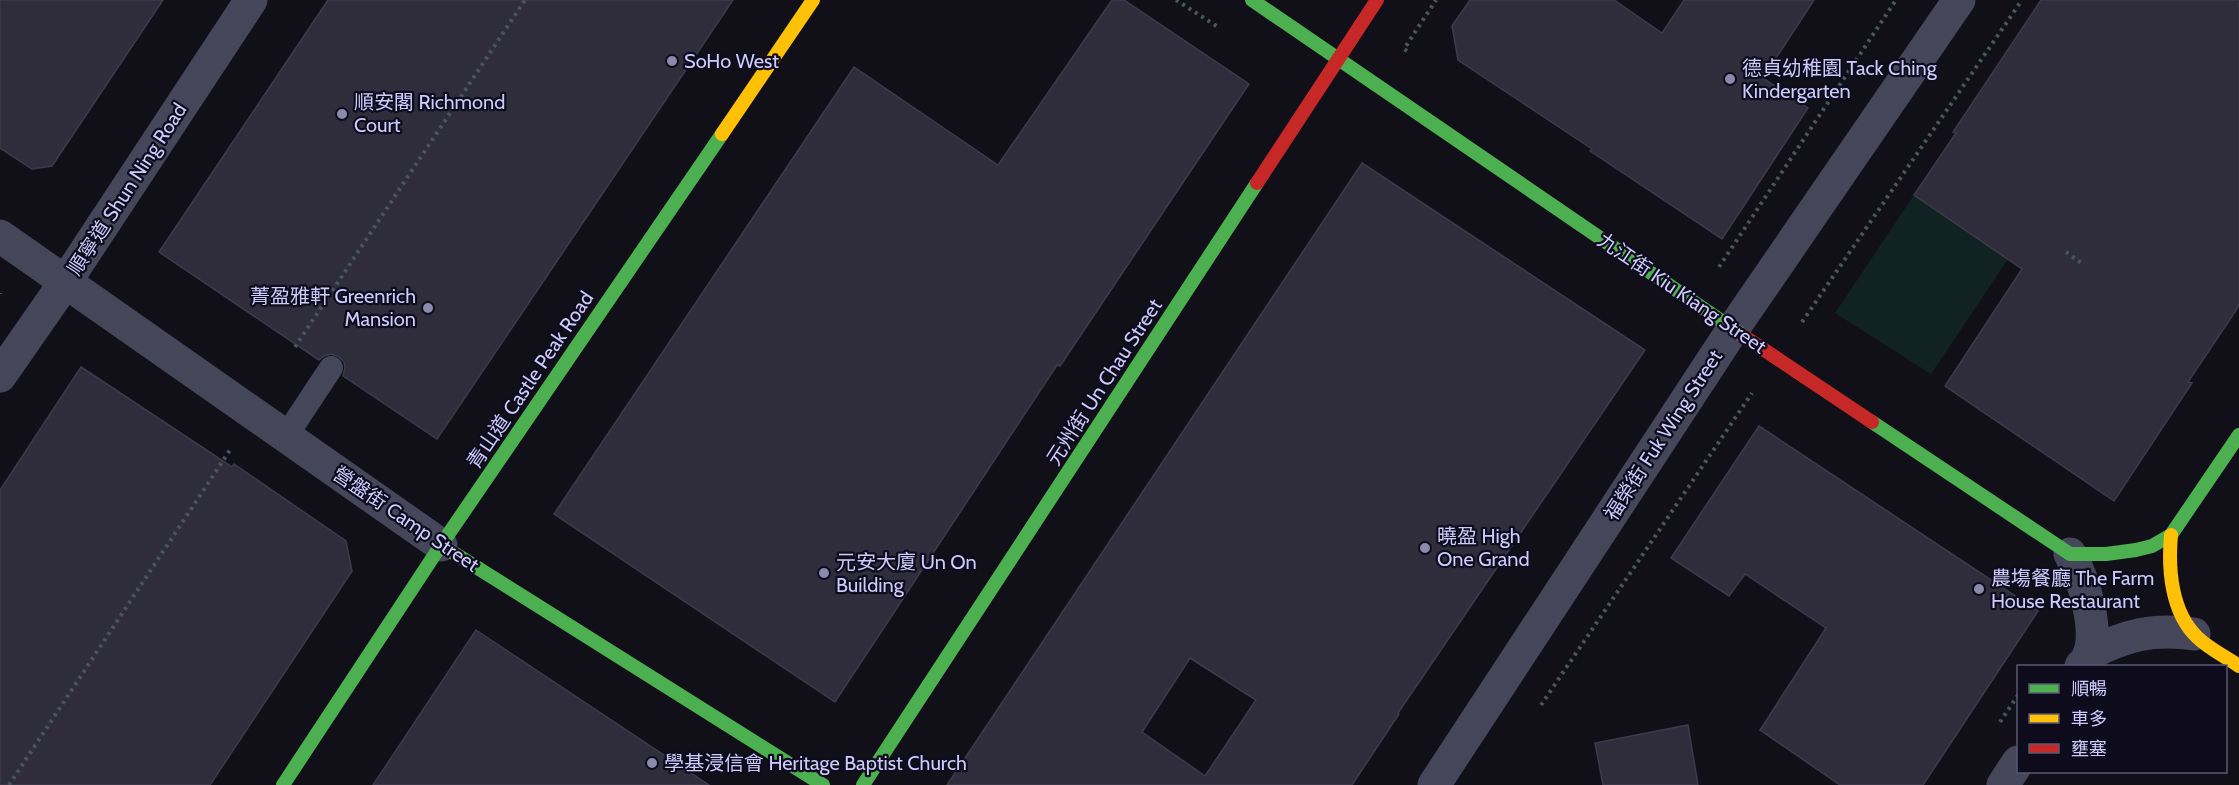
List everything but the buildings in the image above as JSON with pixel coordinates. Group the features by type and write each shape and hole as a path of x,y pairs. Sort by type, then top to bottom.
{"main road":[{"name":"青山道 Castle Peak Road","path":"283,785 441,545 813,0"},
{"name":"九江街 Kiu Kiang Street","path":"1252,0 1733,329 2070,554"},
{"name":"元州街 Un Chau Street","path":"863,785 1377,0"},
{"path":"2070,554 2124,552 2152,546 2171,535 2239,435"},
{"path":"2171,535 2169,552 2173,589 2182,614 2194,634 2239,666"},
{"name":"營盤街 Camp Street","path":"441,545 823,785"}],"street":[{"name":"順寧道 Shun Ning Road","path":"0,375 66,281 251,0"},
{"name":"福榮街 Fuk Wing Street","path":"1434,785 1733,329 1959,0"},
{"name":"營盤街 Camp Street","path":"0,236 441,545"},
{"path":"2070,554 2080,572 2091,619 2085,660"},
{"path":"2085,660 2110,644 2141,634 2174,631 2194,634"},
{"path":"2004,785 2017,765"}],"lane":[{"path":"286,436 331,368"}],"path":[{"path":"294,348 525,0"},
{"path":"1412,55 1404,49 1435,2 1428,0"},
{"path":"1708,262 1718,269 1896,0"},
{"path":"1811,328 1801,322 2022,0"},
{"path":"2066,252 2083,264"},
{"path":"1540,706 1752,393"},
{"path":"9,785 233,444"}],"shaded area":[{"path":"1914,195 2008,259 1931,374 1835,313"}],"traffic: fast":[{"path":"1252,0 1742,335"},
{"path":"283,785 441,545 722,134"},
{"path":"863,785 1257,183"},
{"path":"1872,422 2070,554 2106,554 2136,550 2152,546 2171,535 2239,435"},
{"path":"441,545 823,785"}],"traffic: slow":[{"path":"722,134 813,0"},
{"path":"2171,535 2170,562 2173,589 2188,627 2212,649 2239,666"}],"traffic: jam":[{"path":"1257,183 1377,0"},
{"path":"1742,335 1872,422"}],"place":[{"name":"SoHo West","path":"672,61"},
{"name":"德貞幼稚園 Tack Ching Kindergarten","path":"1730,79"},
{"name":"順安閣 Richmond Court","path":"342,114"},
{"name":"菁盈雅軒 Greenrich Mansion","path":"428,308"},
{"name":"曉盈 High One Grand","path":"1425,548"},
{"name":"元安大廈 Un On Building","path":"824,573"},
{"name":"農塲餐廳 The Farm House Restaurant","path":"1979,589"},
{"name":"學基浸信會 Heritage Baptist Church","path":"652,763"}]}
